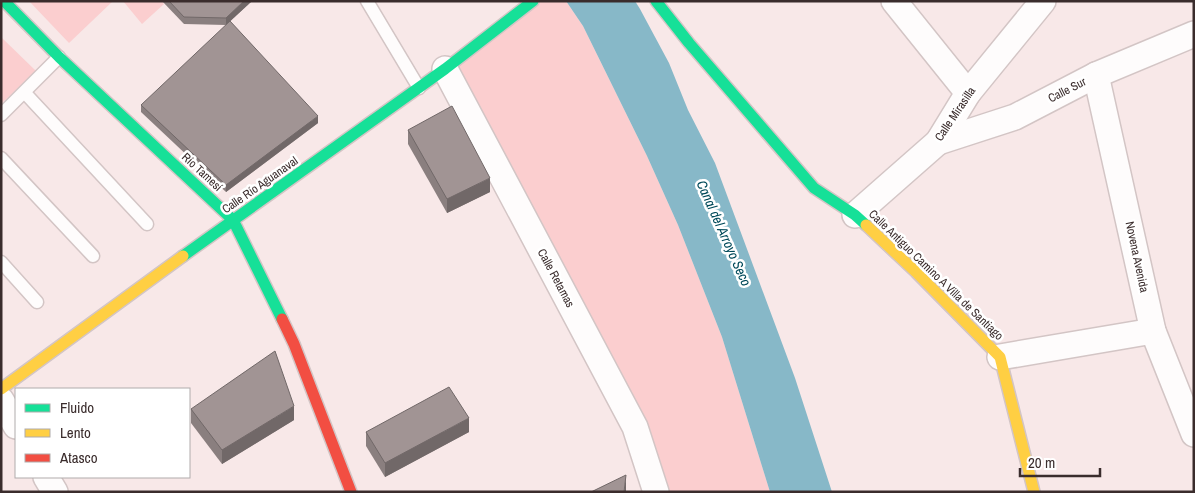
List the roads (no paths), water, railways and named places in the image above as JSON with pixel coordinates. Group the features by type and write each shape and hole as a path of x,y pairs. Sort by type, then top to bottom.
{"street":[{"name":"Río Tamesí","path":"4,1 59,57 233,220 294,344 351,492"},
{"name":"Calle Río Aguanaval","path":"1,389 233,220 419,88 533,1"},
{"name":"Calle Antiguo Camino A Villa de Santiago","path":"656,1 689,43 814,188 855,216 916,272 1000,357 1034,492"},
{"path":"894,1 968,93"},
{"name":"Calle Mirasilla","path":"855,216 938,142 968,93 1043,1"},
{"name":"Calle Sur","path":"938,142 1015,117 1096,75 1194,34"},
{"name":"Calle Retamas","path":"445,69 635,427 656,492"},
{"name":"Novena Avenida","path":"1096,75 1153,331 1194,434"},
{"path":"1000,357 1153,331"},
{"path":"1,400 15,424"},
{"path":"47,478 55,492"}],"lane":[{"path":"367,1 419,88"},
{"path":"1,114 25,93 59,57"},
{"path":"25,93 148,224"},
{"path":"1,158 93,256"},
{"path":"1,262 37,302"}],"water":[{"name":"Canal del Arroyo Seco","path":"566,1 635,1 640,9 669,63 688,110 715,163 795,378 832,492 770,492 722,337 678,225 647,156 583,26"}]}
